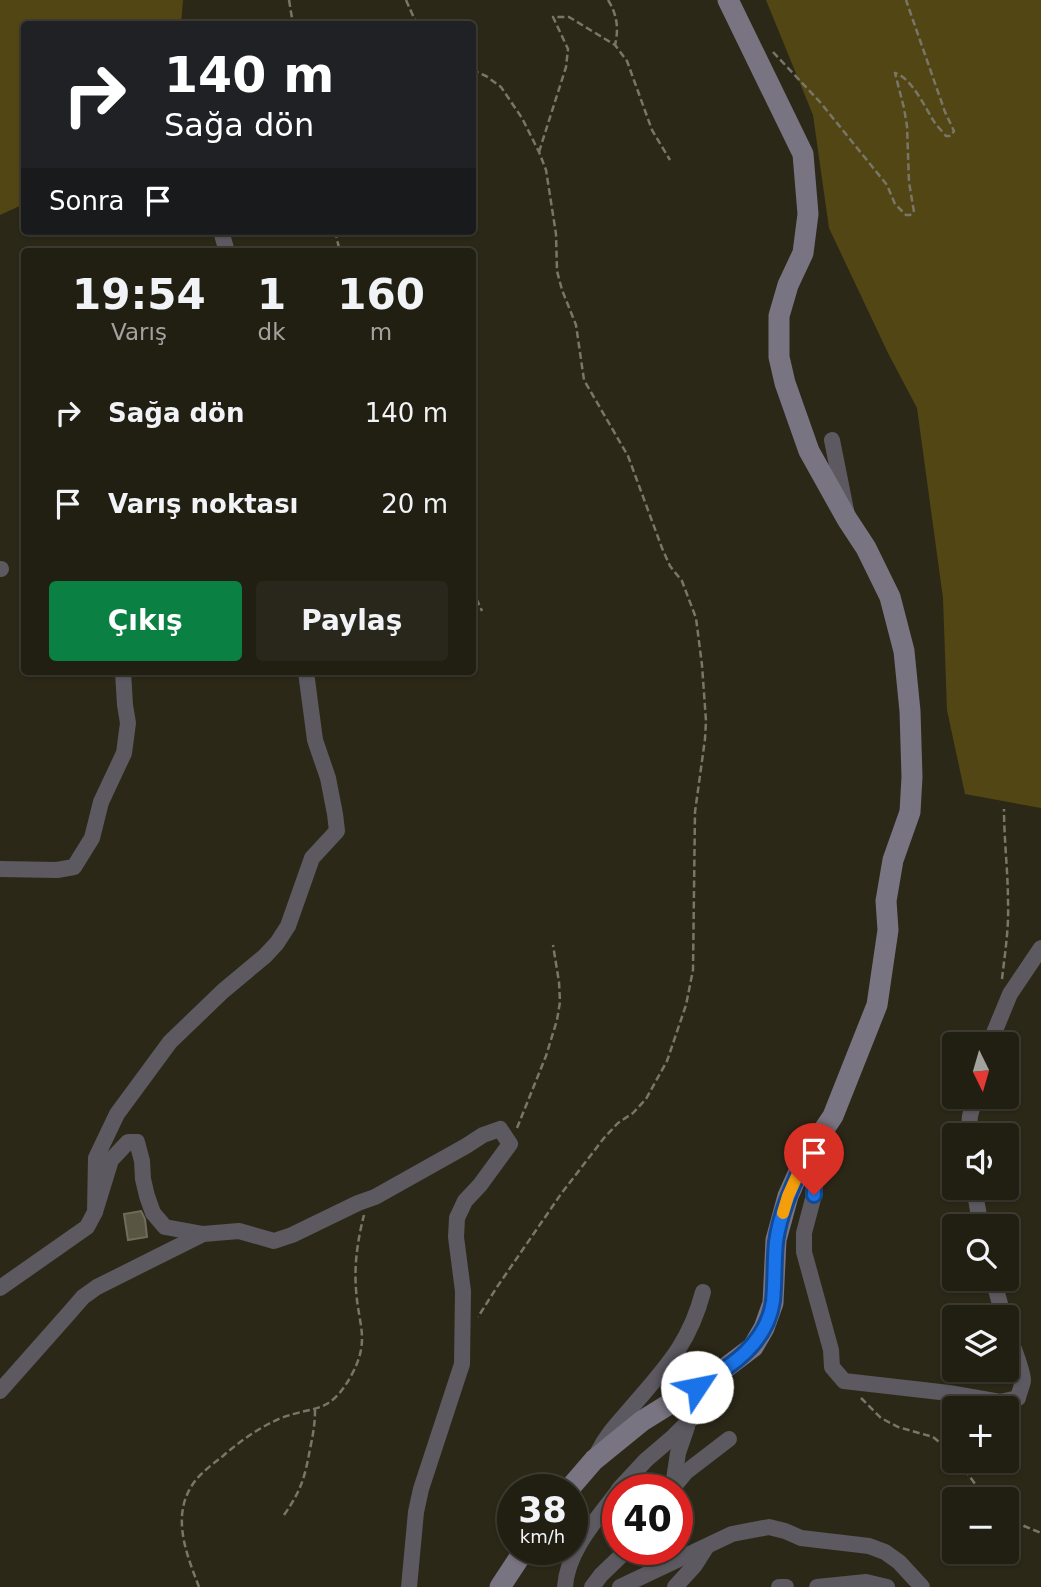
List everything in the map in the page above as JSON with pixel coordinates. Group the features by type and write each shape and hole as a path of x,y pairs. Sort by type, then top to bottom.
{"street":[{"path":"582,1474 594,1460 642,1421 716,1375 752,1347 764,1328 773,1303 776,1240 788,1196 806,1156 834,1116 877,1005 888,930 886,901 893,860 910,812 910,711 904,651 890,597 866,548 809,451 785,383 779,357 779,316 788,285 803,253 808,214 803,154 728,0"},
{"path":"831,440 847,519"},
{"path":"0,869 57,870 74,867 92,838 102,802 124,753 128,723 123,675"},
{"path":"95,1212 96,1158 117,1114 170,1041 277,943 288,926 312,858 337,831 328,778 313,731 306,675"},
{"path":"994,1032 1010,994 1041,948"},
{"path":"0,1287 87,1227 95,1212 111,1160 128,1142 136,1142 153,1213 165,1227 203,1234 239,1231 274,1241 292,1236 375,1197 482,1135 500,1129 510,1144 465,1201 457,1218 456,1237 463,1291 462,1364 421,1489 416,1512 409,1587"},
{"path":"806,1156 814,1171 814,1195 804,1233 804,1252 831,1350 832,1367 844,1381 949,1393 1000,1402 1018,1398 1023,1381 1019,1361"},
{"path":"0,1391 83,1297 97,1287 203,1234"},
{"path":"594,1460 613,1429 683,1343 703,1292"},
{"path":"633,1474 692,1418 703,1404 716,1375"},
{"path":"674,1474 683,1434 692,1418"},
{"path":"684,1474 729,1439"},
{"path":"564,1585 579,1545 602,1513"},
{"path":"620,1587 732,1534 769,1527 800,1538 869,1546 885,1552 899,1562 922,1587"},
{"path":"675,1587 709,1544"},
{"path":"500,1587 514,1565"},
{"path":"592,1587 611,1565"},
{"path":"817,1587 866,1582 887,1587"},
{"path":"779,1587 786,1587"}],"path":[{"path":"289,0 292,21"},
{"path":"406,0 416,21"},
{"path":"608,0 618,26 615,45"},
{"path":"768,46 820,102 887,185 895,204 906,215 910,215 914,212 909,182 907,126 895,73 902,75 946,136 951,136 954,131 906,0"},
{"path":"539,152 562,84 568,49 553,18 569,17 615,45 627,61 652,130 670,160"},
{"path":"476,72 501,87 522,118 546,170 556,234 557,271 576,325 584,380 628,456 662,548 670,566 682,582 696,618 706,721 695,812 693,970 686,1005 667,1061 646,1099 604,1138 561,1194 477,1318"},
{"path":"476,598 482,611"},
{"path":"1002,982 1008,903 1004,808"},
{"path":"510,1144 546,1056 557,1020 559,982 553,945"},
{"path":"199,1587 181,1535 181,1517 186,1497 195,1481 236,1445 266,1426 282,1418 315,1410 330,1403 343,1389 360,1358 363,1339 355,1285 357,1249 365,1213 375,1197"},
{"path":"844,1381 881,1418 898,1427 933,1437 942,1444"},
{"path":"284,1515 303,1483 315,1428 315,1410"},
{"path":"1019,1523 1041,1533"}],"shaded area":[{"path":"0,0 183,0 181,21 21,21 21,205 0,215"},
{"path":"766,0 1041,0 1041,808 965,794 947,710 943,598 917,408 829,228 813,115"}],"building":[{"path":"141,1211 147,1237 128,1240 124,1214"}],"slow traffic":[{"path":"783,1213 806,1156"}],"route":[{"path":"697,1387 752,1347 764,1328 773,1303 776,1240 788,1196 806,1156 814,1171 814,1195"}]}
